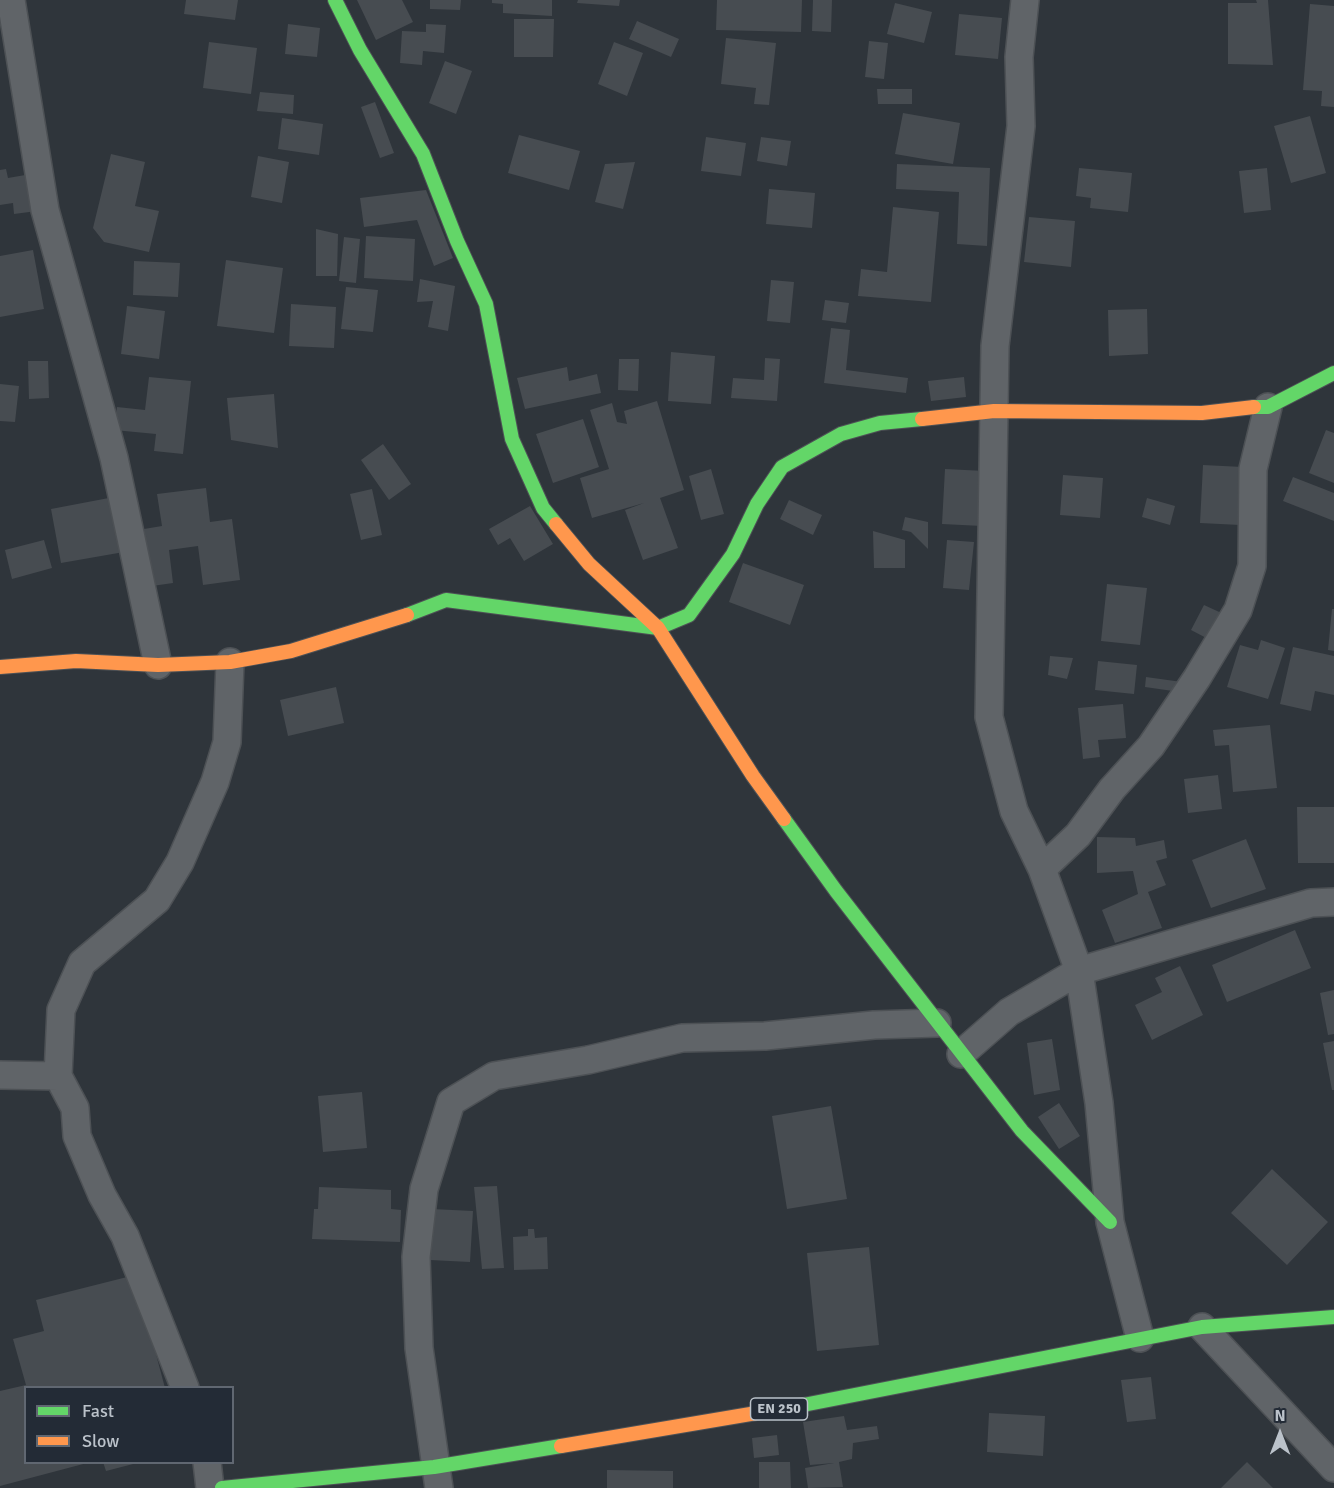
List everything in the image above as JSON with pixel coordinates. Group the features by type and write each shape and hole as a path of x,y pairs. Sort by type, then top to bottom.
{"street":[{"path":"10,0 45,210 114,458 158,665"},
{"path":"335,0 360,50 423,154 457,241 486,304 512,439 543,508 589,564 658,628 753,776 836,891 1022,1131 1110,1222"},
{"path":"1025,0 1019,57 1021,126 995,346 989,717 1014,811 1042,869 1079,971 1099,1104 1110,1222 1140,1338"},
{"path":"0,668 76,661 158,665 230,662 291,651 379,624 446,600 658,628 689,615 732,554 757,504 782,467 841,434 870,426 994,411 1202,413 1268,407 1334,373"},
{"path":"1042,869 1078,834 1112,789 1151,746 1192,686 1238,610 1252,566 1253,469 1268,407"},
{"path":"184,1386 125,1236 102,1195 77,1136 75,1108 58,1076 61,1010 82,963 98,947 157,900 180,862 216,782 227,742 230,662"},
{"path":"961,1054 1010,1012 1079,971 1311,903 1334,902"},
{"path":"437,1477 419,1348 416,1257 424,1189 452,1102 494,1076 588,1060 682,1038 765,1036 874,1024 937,1023"},
{"path":"0,1075 58,1076"},
{"name":"EN 250","path":"222,1488 437,1477 1140,1338 1202,1327 1334,1317"},
{"path":"1202,1327 1334,1468"},
{"path":"207,1464 210,1488"}],"building":[{"path":"186,0 238,0 235,20 184,14"},
{"path":"357,0 402,0 413,22 376,40"},
{"path":"430,0 461,0 460,10 430,9"},
{"path":"492,0 552,0 552,16 503,13 503,4 492,3"},
{"path":"578,0 620,0 619,6 577,3"},
{"path":"717,0 802,0 801,32 716,30"},
{"path":"813,0 832,0 831,32 812,31"},
{"path":"1256,0 1268,0 1273,65 1228,64 1228,3 1257,3"},
{"path":"895,3 932,12 924,43 887,34"},
{"path":"1310,4 1334,6 1334,107 1321,106 1322,91 1303,90"},
{"path":"959,14 1002,18 998,59 955,55"},
{"path":"514,19 554,19 553,57 514,57"},
{"path":"637,21 679,39 671,57 629,39"},
{"path":"288,24 320,28 317,57 285,54"},
{"path":"426,24 446,25 444,53 423,51 422,65 400,63 402,31 426,32"},
{"path":"726,38 776,43 769,105 754,104 756,88 721,84"},
{"path":"869,41 888,43 884,79 865,77"},
{"path":"209,42 257,48 251,94 203,88"},
{"path":"614,42 643,53 627,96 598,84"},
{"path":"445,61 472,71 456,114 429,103"},
{"path":"877,89 912,89 912,104 878,104"},
{"path":"260,92 294,95 293,114 257,111"},
{"path":"375,102 394,153 380,158 361,107"},
{"path":"903,113 960,123 953,164 895,154"},
{"path":"1310,116 1326,173 1291,183 1274,126"},
{"path":"282,118 323,124 319,155 278,149"},
{"path":"519,135 580,151 569,190 508,173"},
{"path":"706,137 746,143 741,176 701,171"},
{"path":"761,137 791,141 787,166 757,161"},
{"path":"111,154 145,162 135,206 159,211 149,252 104,242 93,228"},
{"path":"258,156 289,162 282,203 251,197"},
{"path":"635,162 623,209 595,202 605,164"},
{"path":"897,164 990,168 987,246 957,244 959,192 896,189"},
{"path":"1079,168 1132,173 1128,212 1090,208 1091,198 1076,196"},
{"path":"1267,168 1271,210 1244,213 1239,171"},
{"path":"6,169 8,178 31,174 37,211 14,214 13,203 0,205 0,170"},
{"path":"769,189 815,193 812,228 766,224"},
{"path":"426,190 453,258 434,266 417,220 364,227 360,198"},
{"path":"893,207 939,212 931,302 858,296 861,269 887,272"},
{"path":"1029,217 1075,221 1071,267 1024,262"},
{"path":"316,229 338,234 337,276 316,276"},
{"path":"366,236 415,239 413,281 364,278"},
{"path":"344,237 360,239 356,283 339,281"},
{"path":"33,250 44,309 0,317 0,256"},
{"path":"226,260 283,268 274,333 217,326"},
{"path":"134,261 180,263 178,297 133,295"},
{"path":"420,279 455,286 448,331 428,327 433,301 417,302"},
{"path":"771,280 794,282 790,323 767,321"},
{"path":"346,287 378,290 373,332 341,329"},
{"path":"825,300 849,303 846,323 822,320"},
{"path":"291,304 336,307 334,348 289,346"},
{"path":"127,306 165,311 159,359 121,354"},
{"path":"1147,309 1148,354 1109,356 1108,310"},
{"path":"831,328 850,330 846,370 908,378 906,393 824,383"},
{"path":"671,352 715,356 711,404 668,401"},
{"path":"765,358 780,359 777,401 731,398 733,378 764,380"},
{"path":"619,359 639,359 638,391 618,390"},
{"path":"28,361 48,361 49,398 29,399"},
{"path":"567,367 569,381 597,374 601,393 525,409 517,378"},
{"path":"149,377 191,381 183,454 154,451 156,434 114,430 117,407 145,410"},
{"path":"964,377 966,397 931,401 928,381"},
{"path":"0,384 19,386 15,422 0,421"},
{"path":"274,394 278,448 231,440 227,398"},
{"path":"657,401 684,490 660,498 678,548 643,560 625,510 644,503 592,518 580,478 609,469 590,410 612,403 617,422 627,424 624,411"},
{"path":"583,419 599,467 553,483 536,434"},
{"path":"1326,430 1334,433 1334,483 1309,473"},
{"path":"383,444 411,484 389,500 361,460"},
{"path":"1203,465 1243,467 1240,525 1200,523"},
{"path":"711,469 724,514 701,520 689,476"},
{"path":"945,469 985,471 982,526 942,524"},
{"path":"1063,475 1103,478 1100,518 1060,515"},
{"path":"1293,477 1334,493 1334,521 1283,501"},
{"path":"206,488 210,522 232,519 240,580 203,585 198,546 169,550 173,583 152,586 144,529 162,526 157,494"},
{"path":"372,489 382,535 361,540 350,494"},
{"path":"114,497 124,552 61,563 51,509"},
{"path":"1147,498 1175,506 1170,525 1142,517"},
{"path":"789,500 822,515 813,535 780,519"},
{"path":"530,506 553,544 524,561 510,538 498,545 489,529"},
{"path":"905,517 928,522 928,549 911,532 902,530"},
{"path":"873,531 905,540 905,568 874,568"},
{"path":"44,540 52,568 12,579 5,550"},
{"path":"947,540 974,542 969,590 943,588"},
{"path":"743,563 804,585 790,625 729,602"},
{"path":"1107,584 1147,588 1140,645 1101,641"},
{"path":"1204,605 1228,616 1214,642 1191,630"},
{"path":"1332,609 1334,609 1334,651 1328,650"},
{"path":"1261,640 1285,648 1268,699 1227,687 1240,645 1258,650"},
{"path":"1293,647 1334,656 1334,695 1315,691 1311,711 1280,704"},
{"path":"1050,656 1073,658 1067,679 1048,675"},
{"path":"1098,661 1137,665 1134,694 1095,690"},
{"path":"1146,677 1182,682 1180,692 1145,687"},
{"path":"336,687 344,723 288,736 280,700"},
{"path":"1123,704 1126,738 1098,740 1100,757 1083,759 1078,708"},
{"path":"1270,725 1277,788 1233,792 1229,745 1215,746 1213,730"},
{"path":"1218,775 1222,809 1188,813 1184,779"},
{"path":"1297,807 1334,807 1334,863 1298,863"},
{"path":"1097,837 1135,838 1136,846 1164,840 1167,858 1156,861 1166,885 1148,892 1162,928 1115,943 1102,910 1138,894 1133,871 1097,873"},
{"path":"1246,839 1266,889 1211,908 1192,860"},
{"path":"1295,930 1311,968 1227,1002 1212,965"},
{"path":"1180,966 1203,1015 1152,1040 1135,1005 1162,992 1155,978"},
{"path":"1334,990 1334,1034 1328,1035 1320,993"},
{"path":"1052,1039 1060,1090 1034,1095 1027,1043"},
{"path":"1334,1041 1334,1090 1332,1090 1323,1043"},
{"path":"362,1092 367,1148 323,1152 318,1096"},
{"path":"1059,1103 1080,1136 1059,1149 1038,1117"},
{"path":"831,1106 847,1199 787,1209 772,1116"},
{"path":"1272,1169 1328,1222 1287,1265 1231,1213"},
{"path":"497,1186 504,1268 482,1269 474,1187"},
{"path":"319,1187 391,1190 391,1209 401,1210 400,1242 312,1239 314,1209 318,1209"},
{"path":"432,1209 473,1211 470,1262 430,1260"},
{"path":"528,1229 534,1229 535,1238 547,1237 548,1269 514,1270 513,1237 528,1236"},
{"path":"869,1247 879,1345 817,1351 807,1253"},
{"path":"135,1275 164,1386 24,1386 24,1464 83,1464 0,1486 0,1391 26,1385 13,1339 44,1331 36,1300"},
{"path":"1151,1377 1156,1419 1127,1422 1121,1380"},
{"path":"989,1413 1045,1416 1043,1456 987,1452"},
{"path":"844,1416 847,1430 877,1426 879,1439 853,1443 852,1459 839,1462 843,1487 808,1488 805,1468 834,1463 810,1465 803,1422"},
{"path":"777,1435 779,1455 754,1458 752,1438"},
{"path":"759,1462 790,1462 791,1488 759,1488"},
{"path":"1247,1462 1273,1488 1221,1488"},
{"path":"104,1464 133,1464 106,1471"},
{"path":"607,1470 673,1471 673,1488 607,1488"}],"traffic: fast":[{"path":"335,0 360,50 423,154 457,241 486,304 512,439 543,508 556,524"},
{"path":"1254,407 1268,407 1334,373"},
{"path":"407,615 446,600 658,628 689,615 733,554 757,504 782,467 841,434 880,423 922,419"},
{"path":"784,819 836,891 1022,1131 1110,1222"},
{"path":"798,1406 1202,1327 1334,1317"},
{"path":"222,1488 434,1467 561,1446"}],"traffic: slow":[{"path":"922,419 994,411 1202,413 1254,407"},
{"path":"556,524 589,564 658,628 753,776 784,819"},
{"path":"0,667 76,661 158,665 230,662 291,651 407,615"},
{"path":"561,1446 798,1406"}]}
